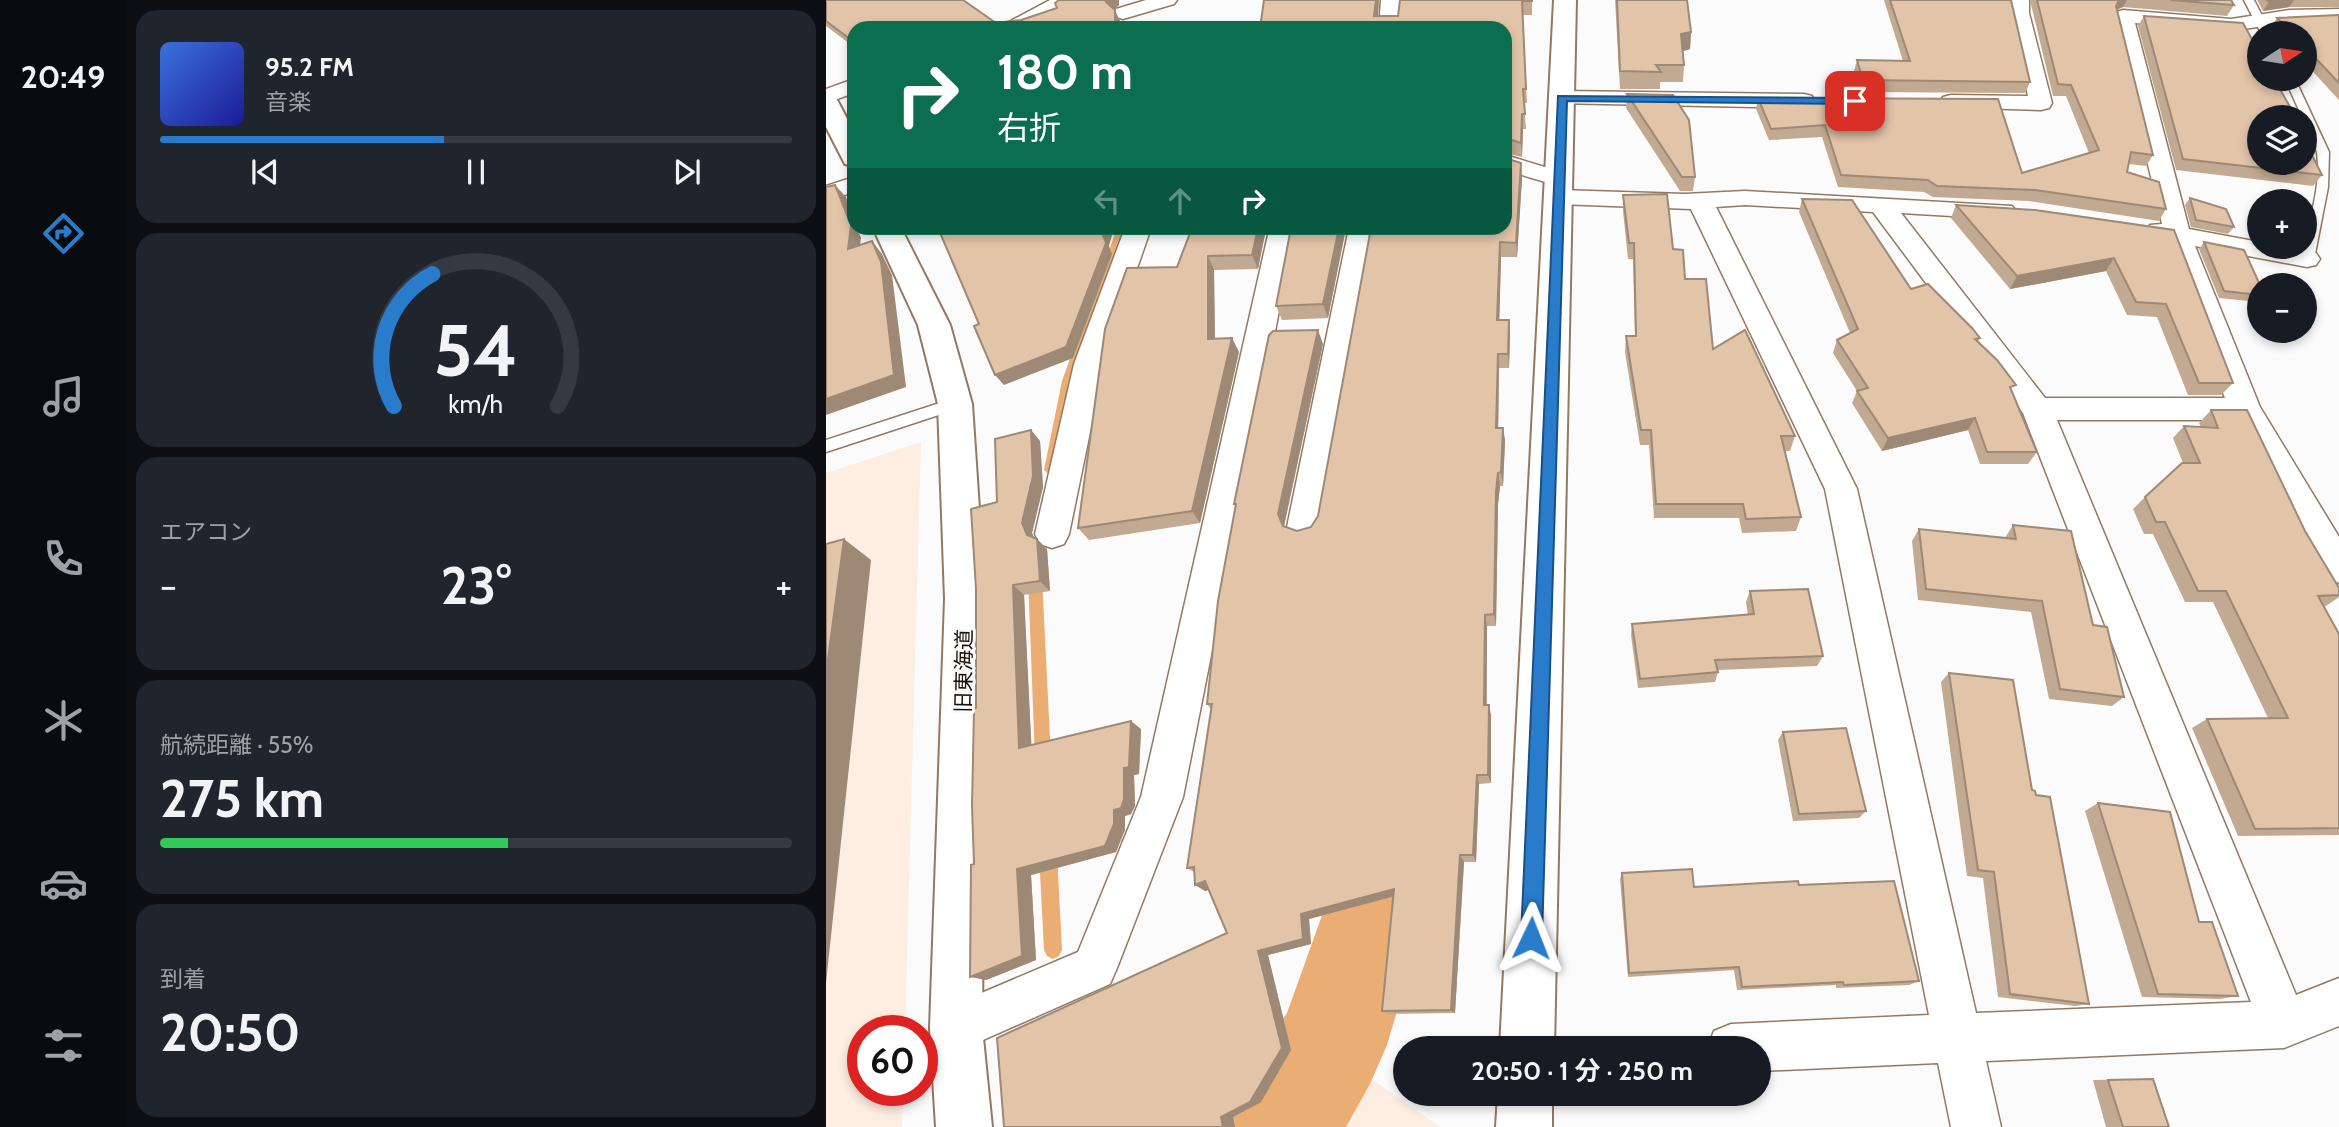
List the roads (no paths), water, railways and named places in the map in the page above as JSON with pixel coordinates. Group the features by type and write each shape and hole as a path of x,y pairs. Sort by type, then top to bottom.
{"main road":[{"path":"1527,1036 1565,0"},
{"path":"826,98 847,143"},
{"name":"旧東海道","path":"890,235 934,325 954,404 965,600 956,1028 964,1127"},
{"path":"1524,1127 1525,1106"}],"street":[{"path":"1025,21 1065,0"},
{"path":"1119,16 1167,0"},
{"path":"1390,21 1391,0"},
{"path":"1932,102 2041,103 2019,13 2019,0"},
{"path":"2278,21 2289,16 2339,15"},
{"path":"2247,26 2123,16 2178,235 2245,409 2339,568"},
{"path":"826,98 847,89"},
{"path":"1562,98 1822,101"},
{"path":"1512,165 1559,188 1700,201 1745,198 2029,212"},
{"path":"826,194 847,186"},
{"path":"1700,201 1841,489 1976,1127"},
{"path":"1881,205 2037,409 2284,1024"},
{"path":"2133,227 2247,248"},
{"path":"1052,534 1089,364 1135,235"},
{"path":"1281,235 1301,332 1304,527"},
{"path":"956,1028 1094,968 1162,797 1301,332 1358,235"},
{"path":"2037,409 2245,409"},
{"path":"1771,1046 2284,1024 2339,1002"}],"lane":[{"path":"2249,0 2260,21"},
{"path":"2295,91 2323,152 2322,187 2317,211"},
{"path":"826,446 954,404"}],"waterway":[{"path":"1050,470 1068,381 1120,235"},
{"path":"1035,577 1043,759"},
{"path":"1281,1127 1331,1045 1381,893 1395,792"},
{"path":"1048,853 1053,950"}]}
